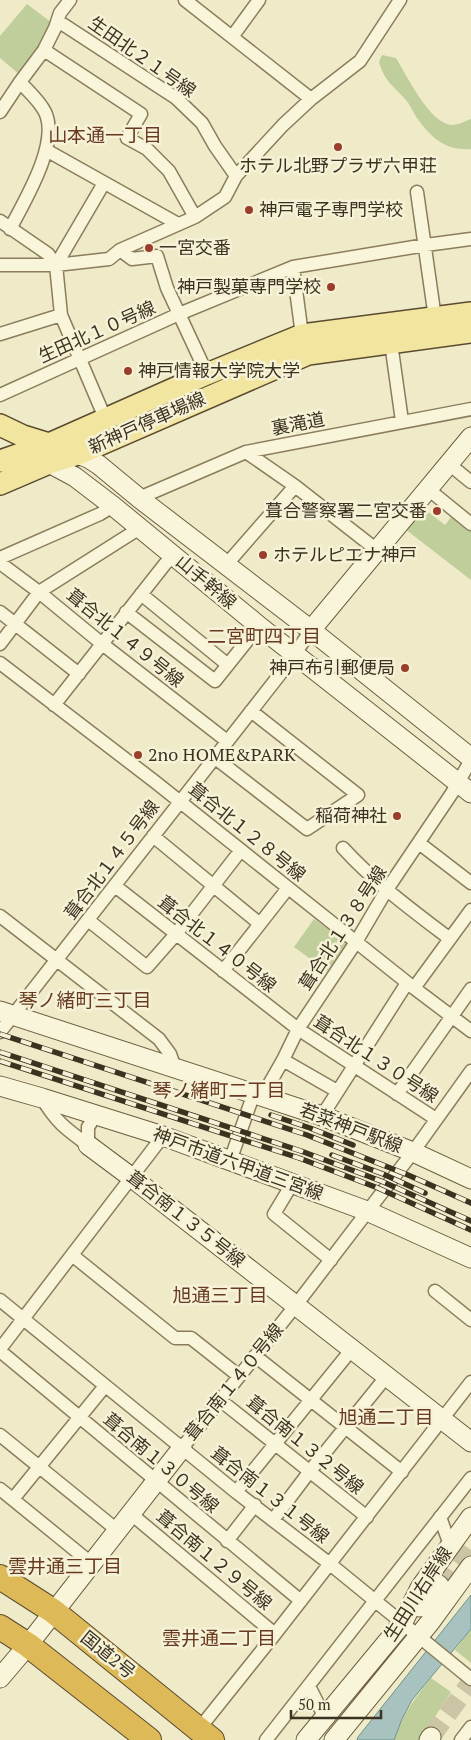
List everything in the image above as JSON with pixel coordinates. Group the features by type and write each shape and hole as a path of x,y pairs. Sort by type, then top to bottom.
{"highway":[{"name":"国道2号","path":"0,1577 53,1611 205,1735"},
{"path":"0,1626 28,1645 148,1740"}],"main road":[{"name":"新神戸停車場線","path":"0,484 106,418 302,335 471,313"},
{"name":"新神戸停車場線","path":"5,455 78,454 308,354 471,332"},
{"name":"山手幹線","path":"0,425 23,436 49,454"}],"street":[{"path":"0,112 44,50 60,13 70,0"},
{"path":"185,0 311,99"},
{"path":"232,37 259,0"},
{"path":"0,265 56,265 109,259 120,250 196,217 224,197 236,176 283,125 311,99 360,61 400,0"},
{"name":"生田北２１号線","path":"58,21 176,98 202,123 236,176"},
{"path":"44,50 141,114 127,138 147,149 169,171 196,217"},
{"path":"20,82 37,100 45,112 49,133 46,150 30,189 5,225 48,254 56,265 61,315 106,418"},
{"path":"46,150 178,224"},
{"path":"56,265 104,183"},
{"path":"417,192 435,318"},
{"name":"生田北１０号線","path":"0,395 179,314 293,267 471,239"},
{"path":"120,250 132,259 157,256 179,314 207,374"},
{"path":"293,267 302,335"},
{"path":"0,334 61,315"},
{"path":"391,343 402,421"},
{"name":"裏滝道","path":"139,498 246,452 471,409"},
{"path":"311,630 471,437"},
{"path":"246,452 295,486 377,550"},
{"name":"山手幹線","path":"49,454 259,626 465,788"},
{"name":"山手幹線","path":"78,454 99,465 311,630 471,759"},
{"path":"449,464 471,482"},
{"path":"226,564 295,486"},
{"path":"428,489 471,524"},
{"path":"0,558 100,514 113,506"},
{"path":"0,644 40,592 140,528"},
{"path":"54,705 140,594 174,555"},
{"name":"葺合北１４９号線","path":"0,563 40,592 101,643 227,741"},
{"path":"140,594 228,665"},
{"path":"0,612 79,674"},
{"path":"126,612 215,681 259,626"},
{"name":"葺合北１４５号線","path":"0,1032 6,1013 57,961 179,801 251,711 311,630"},
{"name":"葺合北１２８号線","path":"0,663 471,1031"},
{"path":"214,757 307,829 358,795 251,711"},
{"name":"葺合北１３８号線","path":"230,1161 258,1094 283,1060 298,1029 419,842 465,788 471,759"},
{"path":"153,836 260,924"},
{"path":"419,842 471,883"},
{"path":"343,848 386,891 450,939"},
{"path":"88,920 148,967 241,850"},
{"name":"葺合北１４０号線","path":"115,886 298,1029"},
{"path":"223,971 288,888"},
{"path":"322,1116 354,1066 411,986 471,910"},
{"path":"0,916 159,1039 170,1054 175,1068"},
{"path":"397,1094 471,989"},
{"name":"若菜神戸駅線","path":"6,1013 322,1116 413,1152 471,1179"},
{"name":"葺合北１３０号線","path":"298,1029 436,1119"},
{"path":"283,1060 337,1091"},
{"name":"葺合南１４０号線","path":"0,1678 331,1260 413,1152 471,1071"},
{"name":"神戸市道六甲道三宮線","path":"0,1086 163,1136 367,1211 471,1258"},
{"name":"葺合南１３５号線","path":"42,1098 53,1116 64,1128 131,1177 471,1442"},
{"path":"88,1145 88,1127 96,1115"},
{"path":"0,1350 163,1136"},
{"path":"292,1184 274,1214 331,1260"},
{"path":"72,1256 175,1338 191,1338 239,1376"},
{"path":"435,1291 471,1320"},
{"name":"葺合南１３１号線","path":"0,1300 236,1492 330,1564 471,1679"},
{"path":"236,1492 352,1349"},
{"name":"葺合南１３０号線","path":"0,1350 301,1601"},
{"path":"255,1356 402,1472"},
{"path":"273,1520 386,1377"},
{"path":"205,1735 275,1634 471,1382"},
{"path":"13,1499 105,1386"},
{"name":"葺合南１３２号線","path":"220,1400 367,1517"},
{"path":"0,1435 117,1530"},
{"path":"266,1740 471,1478"},
{"path":"0,1488 91,1563"},
{"path":"228,1541 255,1506"},
{"name":"葺合南１２９号線","path":"130,1513 275,1634"},
{"name":"生田川右岸線","path":"306,1740 402,1624 420,1588 471,1517"},
{"path":"440,1518 450,1545"},
{"name":"生田川右岸線","path":"334,1740 421,1639 471,1566"},
{"path":"402,1624 439,1585"},
{"path":"309,1686 324,1718"},
{"path":"461,1740 471,1727"}],"green space":[{"path":"27,4 52,23 42,45 19,74 0,58 0,36"},
{"path":"382,55 396,58 420,98 436,117 444,123 454,125 471,119 471,149 454,148 440,142 428,132 407,101 384,74 379,62"},
{"path":"423,508 445,525 454,513 471,527 471,580 405,529"},
{"path":"314,919 347,943 327,971 294,947"},
{"path":"471,1629 471,1663 455,1650"},
{"path":"431,1678 451,1692 420,1740 394,1740 401,1722"}],"water":[{"path":"471,1595 471,1629 412,1700 394,1740 357,1740 358,1737"}],"tunnel":[{"path":"439,1585 471,1539"},
{"path":"431,1737 471,1682"}],"railway":[{"path":"0,1034 307,1135 408,1175 471,1203"},
{"path":"0,1052 301,1151 381,1181 471,1221"},
{"path":"0,1061 299,1158 378,1188 471,1230"},
{"path":"271,1115 353,1145"},
{"path":"332,1155 383,1174 425,1193"}],"place":[{"name":"ホテル北野プラザ六甲荘","path":"338,147"},
{"name":"神戸電子専門学校","path":"249,210"},
{"name":"一宮交番","path":"149,248"},
{"name":"神戸製菓専門学校","path":"331,287"},
{"name":"神戸情報大学院大学","path":"128,371"},
{"name":"葺合警察署二宮交番","path":"437,511"},
{"name":"ホテルピエナ神戸","path":"263,555"},
{"name":"神戸布引郵便局","path":"405,668"},
{"name":"2no HOME&PARK","path":"138,755"},
{"name":"稲荷神社","path":"397,816"}],"district":[{"name":"山本通一丁目","path":"105,135"},
{"name":"二宮町四丁目","path":"264,636"},
{"name":"琴ノ緒町三丁目","path":"85,1000"},
{"name":"琴ノ緒町二丁目","path":"219,1090"},
{"name":"旭通三丁目","path":"220,1295"},
{"name":"旭通二丁目","path":"386,1417"},
{"name":"雲井通三丁目","path":"65,1566"},
{"name":"雲井通二丁目","path":"219,1638"}]}
